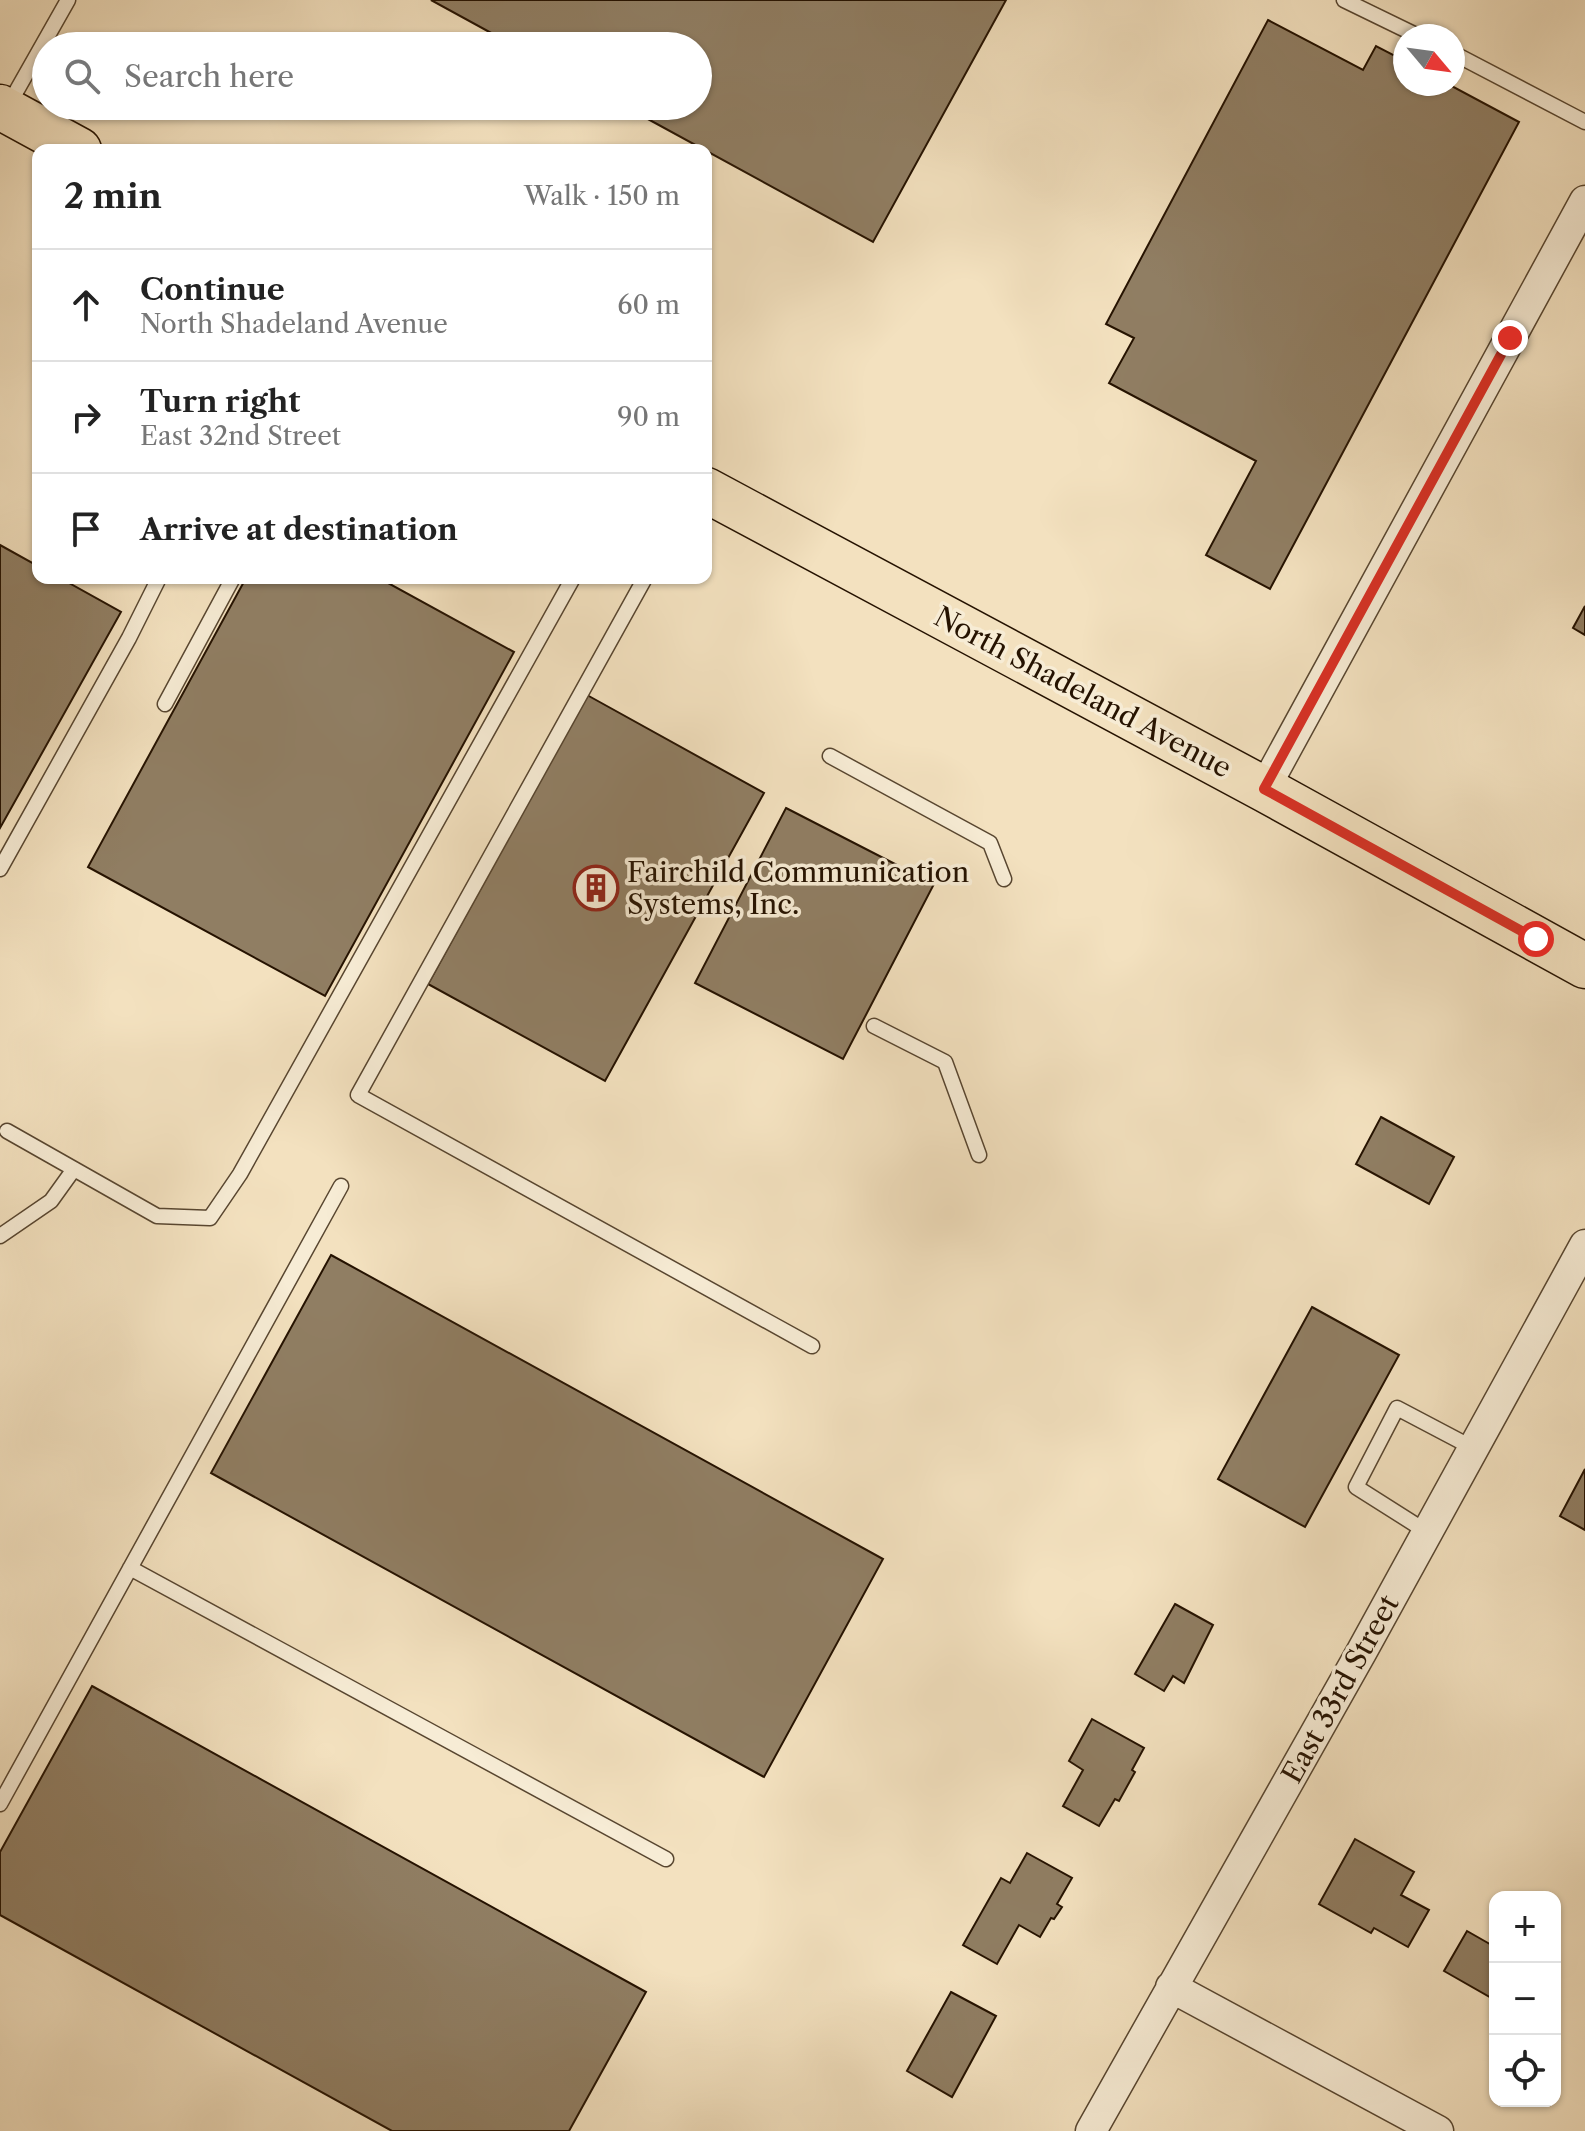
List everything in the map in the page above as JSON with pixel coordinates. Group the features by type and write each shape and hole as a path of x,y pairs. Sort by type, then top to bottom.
{"main road":[{"path":"3,108 68,144"},
{"name":"North Shadeland Avenue","path":"712,493 1264,789 1585,966"}],"street":[{"path":"1264,789 1585,201"},
{"name":"East 33rd Street","path":"1091,2131 1585,1245"},
{"path":"1171,1987 1438,2131"}],"lane":[{"path":"49,32 68,0"},
{"path":"1344,0 1393,24"},
{"path":"1465,59 1585,122"},
{"path":"3,108 32,60"},
{"path":"0,869 156,584"},
{"path":"165,704 230,584"},
{"path":"7,1131 157,1216 210,1218 240,1174 570,584"},
{"path":"642,584 358,1095 812,1346"},
{"path":"830,756 990,843 1004,879"},
{"path":"874,1026 945,1062 979,1155"},
{"path":"0,1236 51,1201 74,1169"},
{"path":"0,1804 341,1186"},
{"path":"1427,1532 1356,1487 1397,1408 1473,1448"},
{"path":"130,1568 666,1859"}],"building":[{"path":"431,0 1006,0 873,242 712,154 712,144 694,144 650,120 712,120 712,32 489,32"},
{"path":"1268,20 1363,70 1376,46 1393,55 1393,96 1465,96 1465,93 1519,122 1270,589 1206,555 1256,461 1109,383 1134,338 1106,324"},
{"path":"0,545 32,563 32,584 71,584 121,612 0,828"},
{"path":"243,584 390,584 514,652 325,996 88,867"},
{"path":"1585,606 1585,635 1573,628"},
{"name":"Fairchild Communication Systems, Inc.","path":"587,695 764,793 605,1081 428,984"},
{"path":"786,808 934,884 843,1059 695,983"},
{"path":"1381,1117 1454,1157 1429,1204 1356,1164"},
{"path":"331,1255 883,1559 764,1777 211,1473"},
{"path":"1312,1307 1399,1355 1305,1527 1218,1479"},
{"path":"1585,1469 1585,1530 1560,1516"},
{"path":"1175,1604 1213,1625 1184,1683 1173,1676 1164,1691 1135,1674"},
{"path":"92,1686 646,1992 569,2131 392,2131 0,1915 0,1852"},
{"path":"1092,1719 1144,1748 1119,1801 1115,1799 1099,1826 1063,1806 1083,1770 1069,1761"},
{"path":"1355,1839 1414,1872 1401,1895 1429,1910 1408,1947 1374,1928 1371,1933 1319,1904"},
{"path":"1027,1853 1072,1878 1057,1904 1062,1907 1040,1937 1019,1925 997,1964 963,1945 1001,1878 1010,1883"},
{"path":"1467,1931 1489,1944 1489,1997 1444,1971"},
{"path":"951,1992 996,2016 952,2097 907,2071"}],"place":[{"name":"Fairchild Communication Systems, Inc.","path":"596,888"}],"route":[{"path":"1510,338 1264,789 1536,939"}]}
